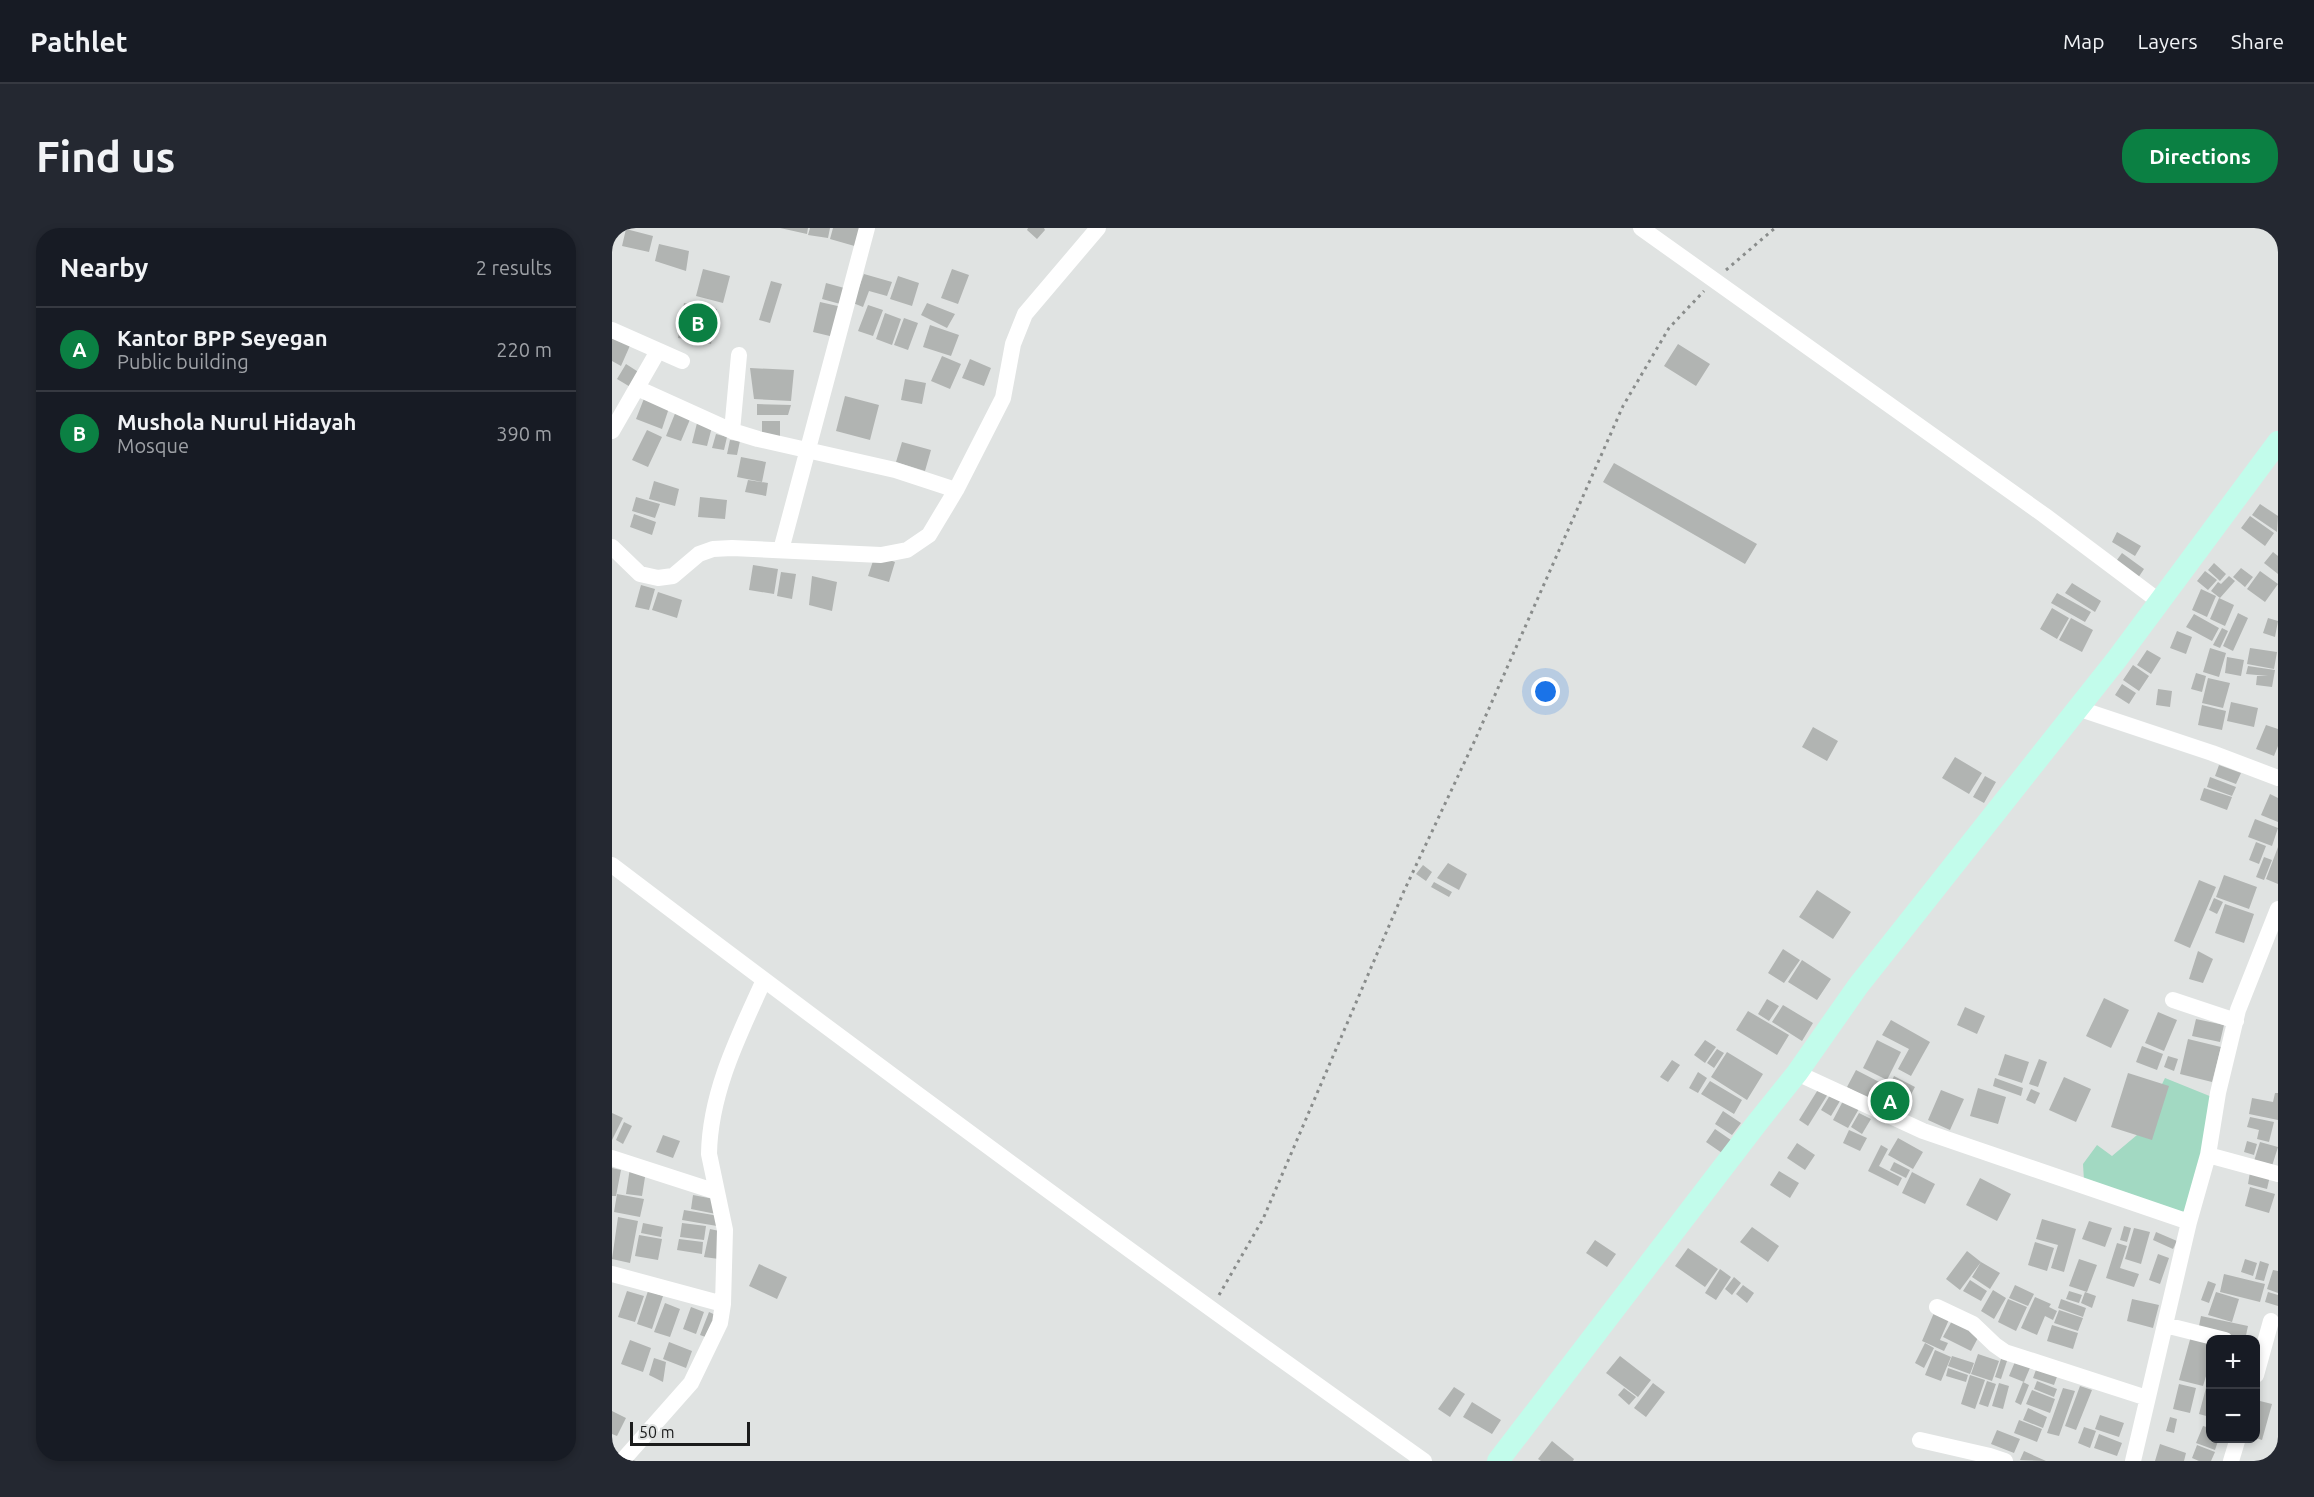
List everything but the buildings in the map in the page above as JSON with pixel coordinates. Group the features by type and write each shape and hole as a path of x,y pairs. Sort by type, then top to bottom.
{"main road":[{"path":"1498,1461 1756,1123 1797,1073 1858,986 2160,602 2278,442"}],"street":[{"path":"781,550 867,228"},
{"path":"612,547 640,574 658,578 673,576 699,554 713,549 881,555 907,550 929,535 956,490 1003,399 1013,344 1025,314 1098,228"},
{"path":"1641,228 2044,515 2160,602"},
{"path":"612,330 682,361"},
{"path":"612,431 658,351"},
{"path":"732,430 739,355"},
{"path":"637,388 732,430 758,439 895,471 956,490"},
{"path":"2077,708 2277,773"},
{"path":"612,865 1210,1309 1424,1461"},
{"path":"2133,1461 2189,1222 2208,1155 2218,1093 2236,1021 2278,909"},
{"path":"622,1461 691,1383 720,1323 723,1304 725,1230 709,1154 715,1110 734,1044 764,980"},
{"path":"2173,1000 2236,1021"},
{"path":"1797,1073 1923,1131 2189,1222"},
{"path":"2208,1155 2278,1174"},
{"path":"612,1158 717,1192"},
{"path":"612,1274 723,1304"},
{"path":"1937,1307 1973,1324 2005,1352 2147,1398"},
{"path":"2260,1365 2266,1349 2271,1321"},
{"path":"2165,1325 2206,1335"},
{"path":"1920,1440 2005,1461"},
{"path":"2231,1461 2236,1443"}],"path":[{"path":"1210,1309 1263,1219 1404,891 1475,740 1623,406 1669,328 1746,250 1775,228"}],"green space":[{"path":"2165,1078 2217,1099 2194,1211 2179,1212 2084,1181 2083,1164 2097,1145 2112,1156 2137,1135"}],"place":[{"name":"Mushola Nurul Hidayah","path":"698,323"},
{"name":"Kantor BPP Seyegan","path":"1890,1101"}]}
